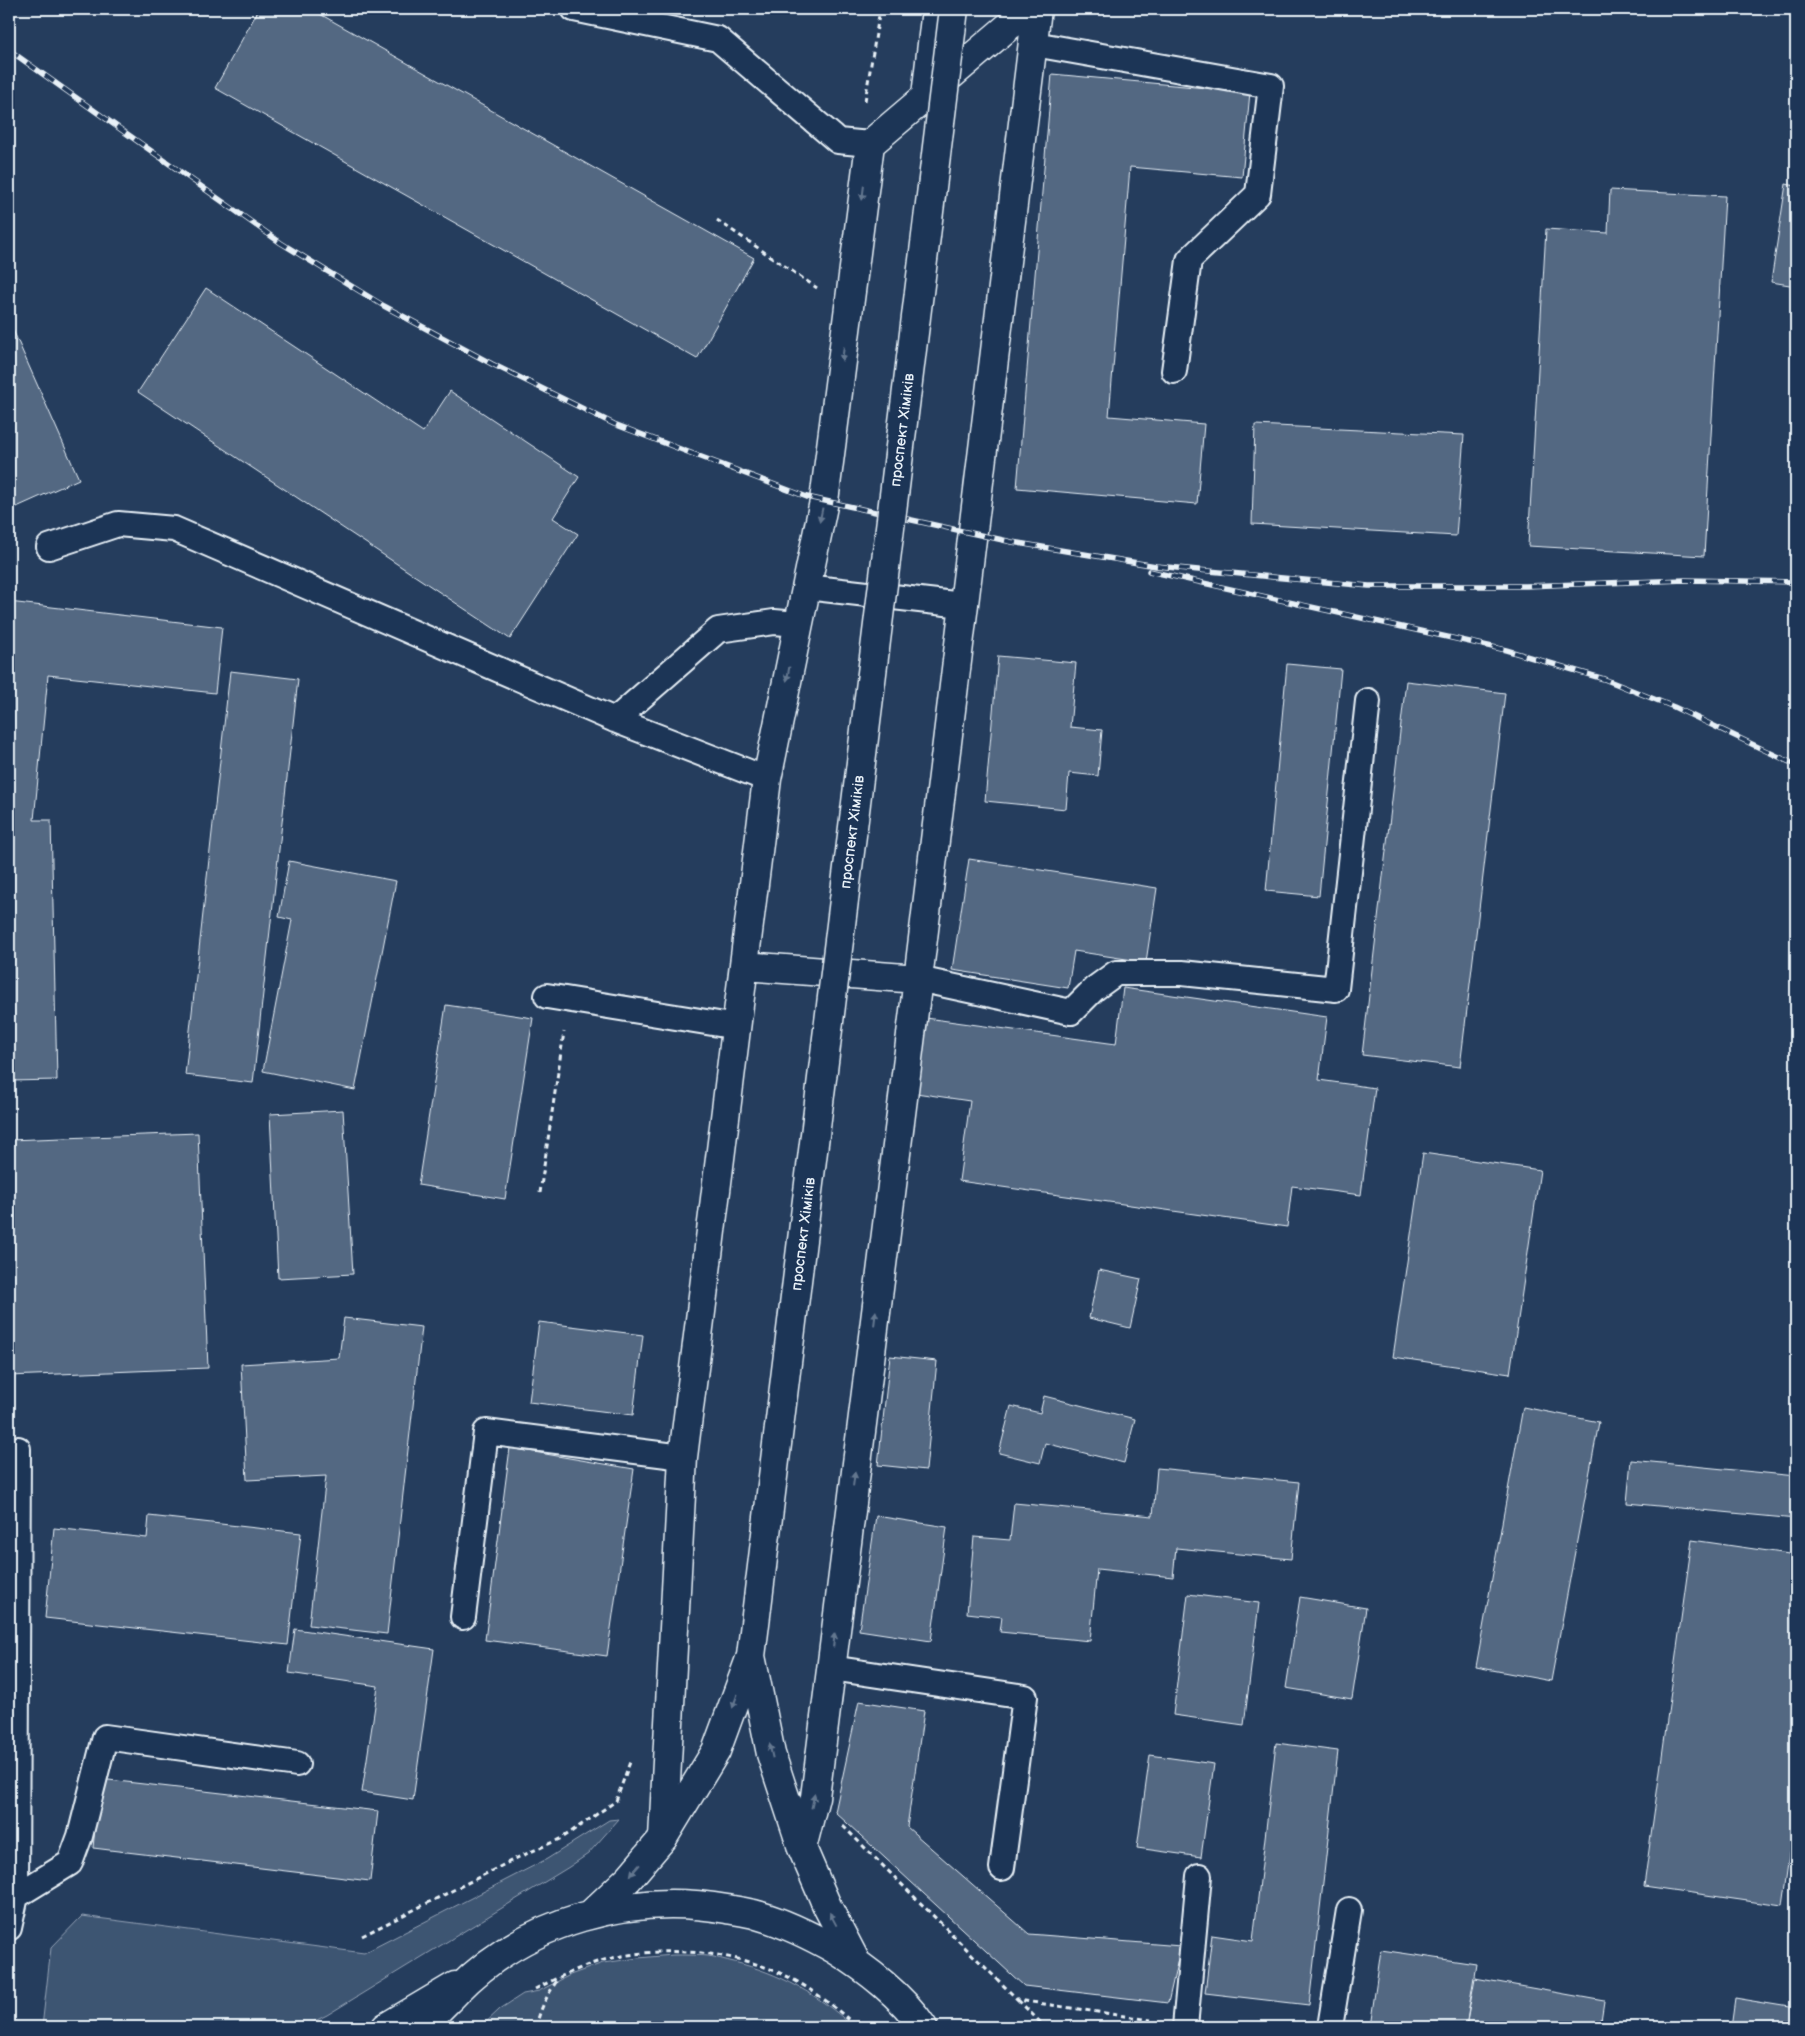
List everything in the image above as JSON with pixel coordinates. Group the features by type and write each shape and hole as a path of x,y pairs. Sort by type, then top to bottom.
{"street":[{"path":"926,96 936,9"},
{"name":"проспект Хіміків","path":"751,1656 954,9"},
{"path":"663,1838 683,1457 767,779 824,501 870,144 1029,9"},
{"path":"802,1848 815,1797 1037,9"},
{"path":"744,966 918,979"},
{"path":"591,1914 629,1878 663,1838 716,1752 751,1656"},
{"path":"751,1656 771,1754 802,1848 827,1906 856,1962"},
{"path":"386,2027 510,1949 549,1928 591,1914 655,1904 701,1904 756,1914 808,1934 856,1962 891,1991 923,2027"},
{"path":"424,2027 473,1974"}],"lane":[{"path":"574,9 718,39 838,140 870,144"},
{"path":"1034,44 1271,86 1258,194 1189,260 1174,370"},
{"path":"49,548 118,524 174,529 615,720 767,779"},
{"path":"806,587 963,605"},
{"path":"615,720 718,630 774,622 798,624"},
{"path":"918,979 1071,1012 1094,989 1116,974 1182,973 1336,989 1368,701"},
{"path":"558,998 736,1027"},
{"path":"463,1617 486,1432 683,1457"},
{"path":"9,1928 16,1896 18,1449"},
{"path":"831,1668 1025,1697 1002,1868"},
{"path":"16,1896 70,1863 80,1836 106,1737 297,1764"},
{"path":"1185,2026 1199,1876"},
{"path":"1330,2027 1349,1910"}],"path":[{"path":"717,220 821,291"},
{"path":"540,1193 558,998"},
{"path":"815,1797 1045,2027"},
{"path":"535,1989 598,1962 634,1955 667,1952 706,1954 725,1957 779,1973 811,1990 839,2010 857,2027"},
{"path":"536,2027 539,2015 550,1991 560,1977"},
{"path":"1018,2000 1185,2026"}],"shaded area":[{"path":"619,1819 588,1854 569,1867 327,2015 303,2027 42,2027 51,1948 82,1916 364,1953 547,1859 609,1820"},
{"path":"673,1955 711,1956 767,1972 813,1995 853,2027 481,2027 500,2009 523,1994 539,1991 570,1975 603,1963"}],"building":[{"path":"259,9 311,9 754,258 697,359 215,88"},
{"path":"1052,74 1250,92 1242,177 1130,167 1109,416 1204,424 1197,504 1017,488"},
{"path":"1786,184 1796,186 1796,286 1771,282"},
{"path":"1610,190 1725,196 1704,556 1528,546 1546,229 1608,233"},
{"path":"206,288 423,432 450,391 579,477 553,518 578,534 510,639 138,392"},
{"path":"9,321 79,479 10,510 9,507"},
{"path":"1255,425 1464,435 1456,536 1252,524"},
{"path":"9,602 222,627 215,693 48,675 34,820 51,820 57,1080 9,1081"},
{"path":"998,656 1076,663 1070,727 1102,730 1098,776 1069,773 1066,809 985,801"},
{"path":"1287,664 1341,669 1319,896 1266,891"},
{"path":"230,671 298,679 253,1083 185,1075"},
{"path":"1406,681 1505,693 1460,1067 1362,1055"},
{"path":"969,859 1157,888 1146,962 1074,951 1068,988 952,970"},
{"path":"289,861 396,881 355,1090 263,1071 292,920 279,917"},
{"path":"1123,988 1327,1017 1319,1080 1375,1088 1361,1195 1292,1186 1287,1227 959,1181 970,1101 916,1093 926,1018 1116,1044"},
{"path":"446,1005 533,1018 505,1199 418,1185"},
{"path":"343,1110 353,1274 278,1278 270,1114"},
{"path":"198,1133 208,1368 9,1376 9,1140"},
{"path":"1423,1153 1540,1170 1510,1374 1393,1357"},
{"path":"1099,1270 1141,1279 1130,1328 1089,1318"},
{"path":"344,1318 422,1327 387,1634 309,1625 326,1476 247,1480 241,1364 339,1358"},
{"path":"539,1322 643,1335 633,1415 529,1402"},
{"path":"890,1356 937,1361 926,1470 878,1465"},
{"path":"1044,1396 1135,1419 1124,1463 1045,1443 1040,1463 999,1453 1011,1406 1040,1413"},
{"path":"1523,1407 1599,1422 1551,1681 1476,1667"},
{"path":"510,1448 634,1469 607,1656 485,1640"},
{"path":"1631,1460 1796,1476 1796,1519 1627,1503"},
{"path":"1157,1468 1299,1482 1291,1559 1176,1548 1173,1577 1097,1569 1090,1641 1000,1632 1002,1617 967,1613 974,1537 1010,1540 1014,1503 1153,1516"},
{"path":"149,1516 301,1533 288,1645 45,1618 54,1528 147,1538"},
{"path":"876,1516 947,1527 931,1641 859,1630"},
{"path":"1692,1540 1796,1555 1796,1804 1782,1906 1644,1886"},
{"path":"1188,1594 1259,1603 1244,1725 1173,1715"},
{"path":"1300,1597 1366,1608 1352,1699 1286,1688"},
{"path":"295,1629 434,1649 413,1800 362,1792 378,1686 289,1673"},
{"path":"859,1701 924,1711 907,1827 1029,1934 1181,1946 1168,2003 1024,1986 835,1812"},
{"path":"1276,1743 1338,1751 1309,2005 1205,1993 1212,1935 1253,1941"},
{"path":"1150,1755 1214,1764 1201,1857 1137,1848"},
{"path":"100,1779 378,1811 370,1881 93,1848"},
{"path":"1381,1950 1476,1964 1466,2027 1370,2027"},
{"path":"1475,1978 1604,2001 1600,2027 1466,2027"},
{"path":"1735,1998 1796,2008 1796,2027 1731,2027"}],"railway":[{"path":"9,50 281,243 384,306 492,364 614,424 807,497 1012,542 1156,566 1369,586 1526,586 1685,580 1796,582"},
{"path":"1149,571 1506,650 1604,679 1674,707 1796,765"}]}
